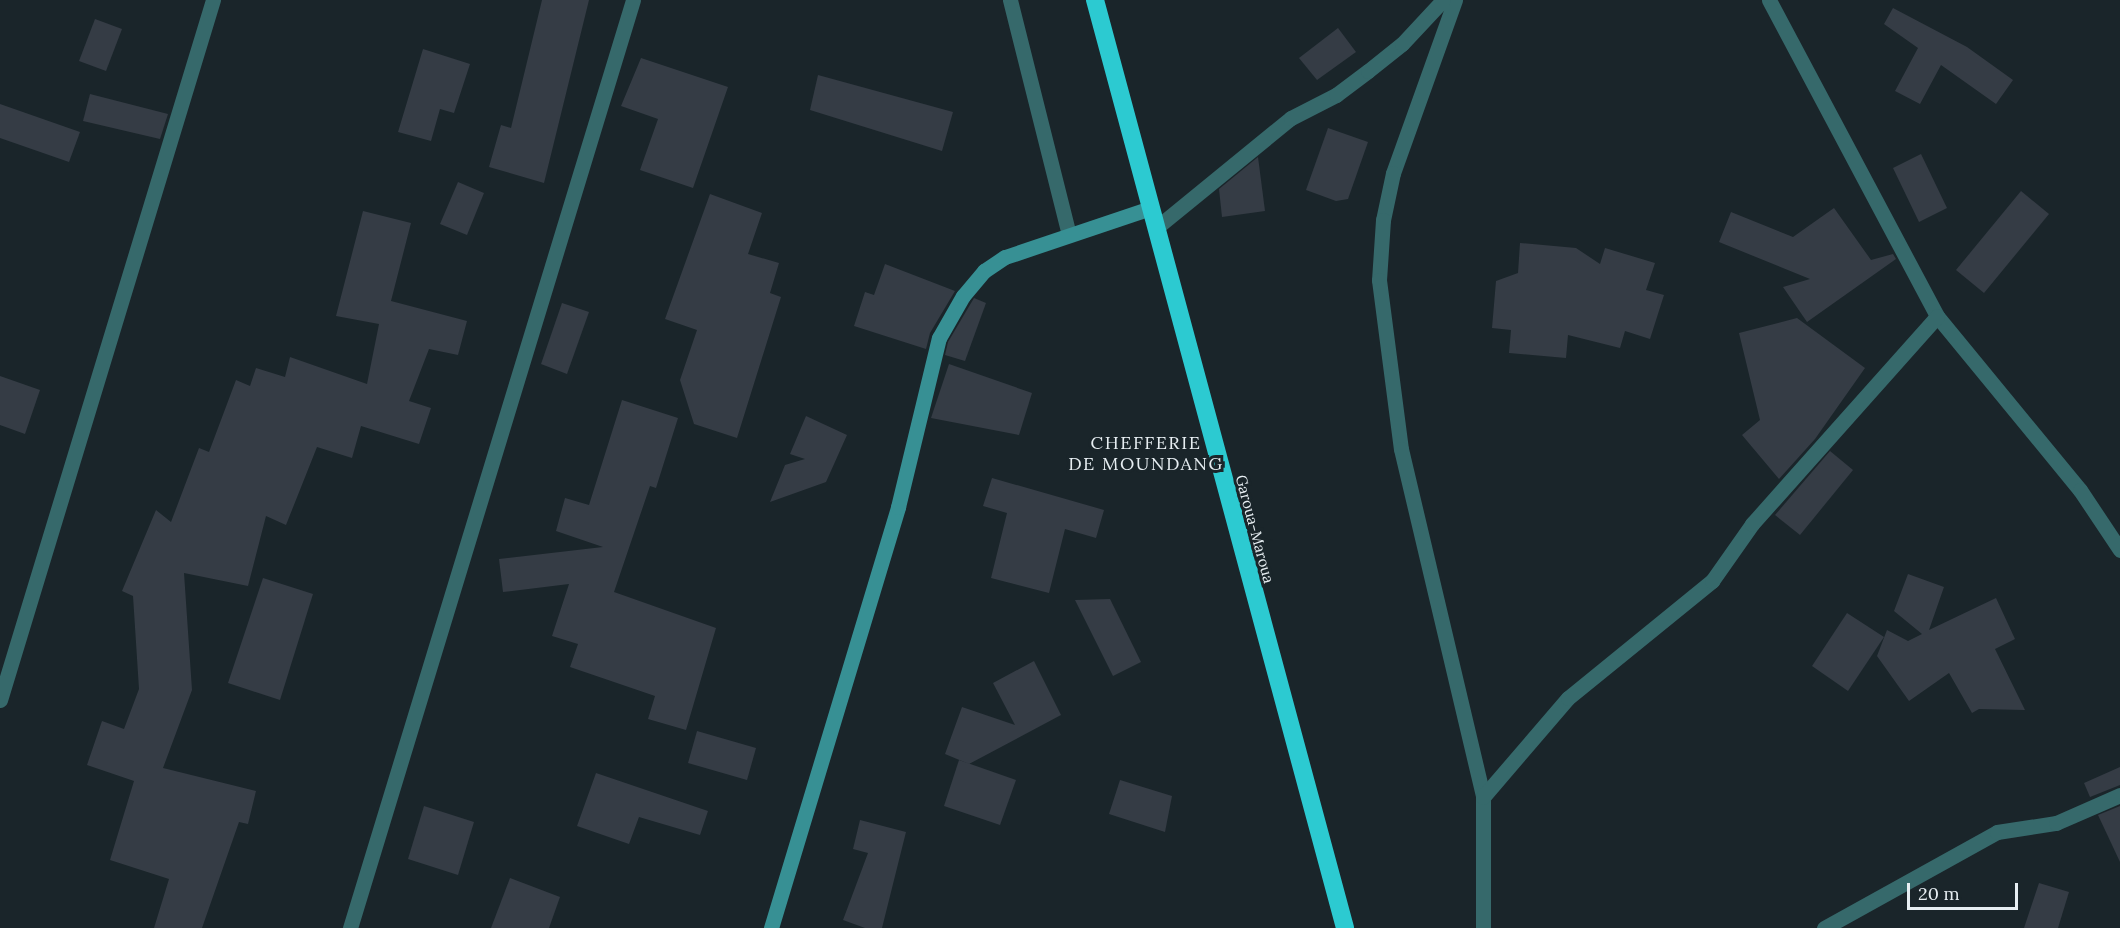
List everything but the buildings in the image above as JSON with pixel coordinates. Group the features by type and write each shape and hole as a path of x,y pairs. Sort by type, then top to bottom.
{"highway":[{"name":"Garoua-Maroua","path":"1095,0 1345,928"}],"main road":[{"path":"771,928 898,507 939,338 963,296 984,272 1032,246 1151,208"}],"street":[{"path":"0,700 213,0"},
{"path":"350,928 633,0"},
{"path":"1010,0 1070,235"},
{"path":"1156,228 1291,118 1335,95 1368,71 1401,44 1443,0"},
{"path":"1455,0 1393,173 1383,220 1379,280 1401,449 1483,797 1483,928"},
{"path":"1769,0 1937,316 2080,490 2120,550"},
{"path":"1483,797 1568,698 1712,581 1752,524 1937,316"},
{"path":"1824,928 1997,832 2056,823 2120,795"}],"district":[{"name":"CHEFFERIE DE MOUNDANG","path":"1146,454"}]}
